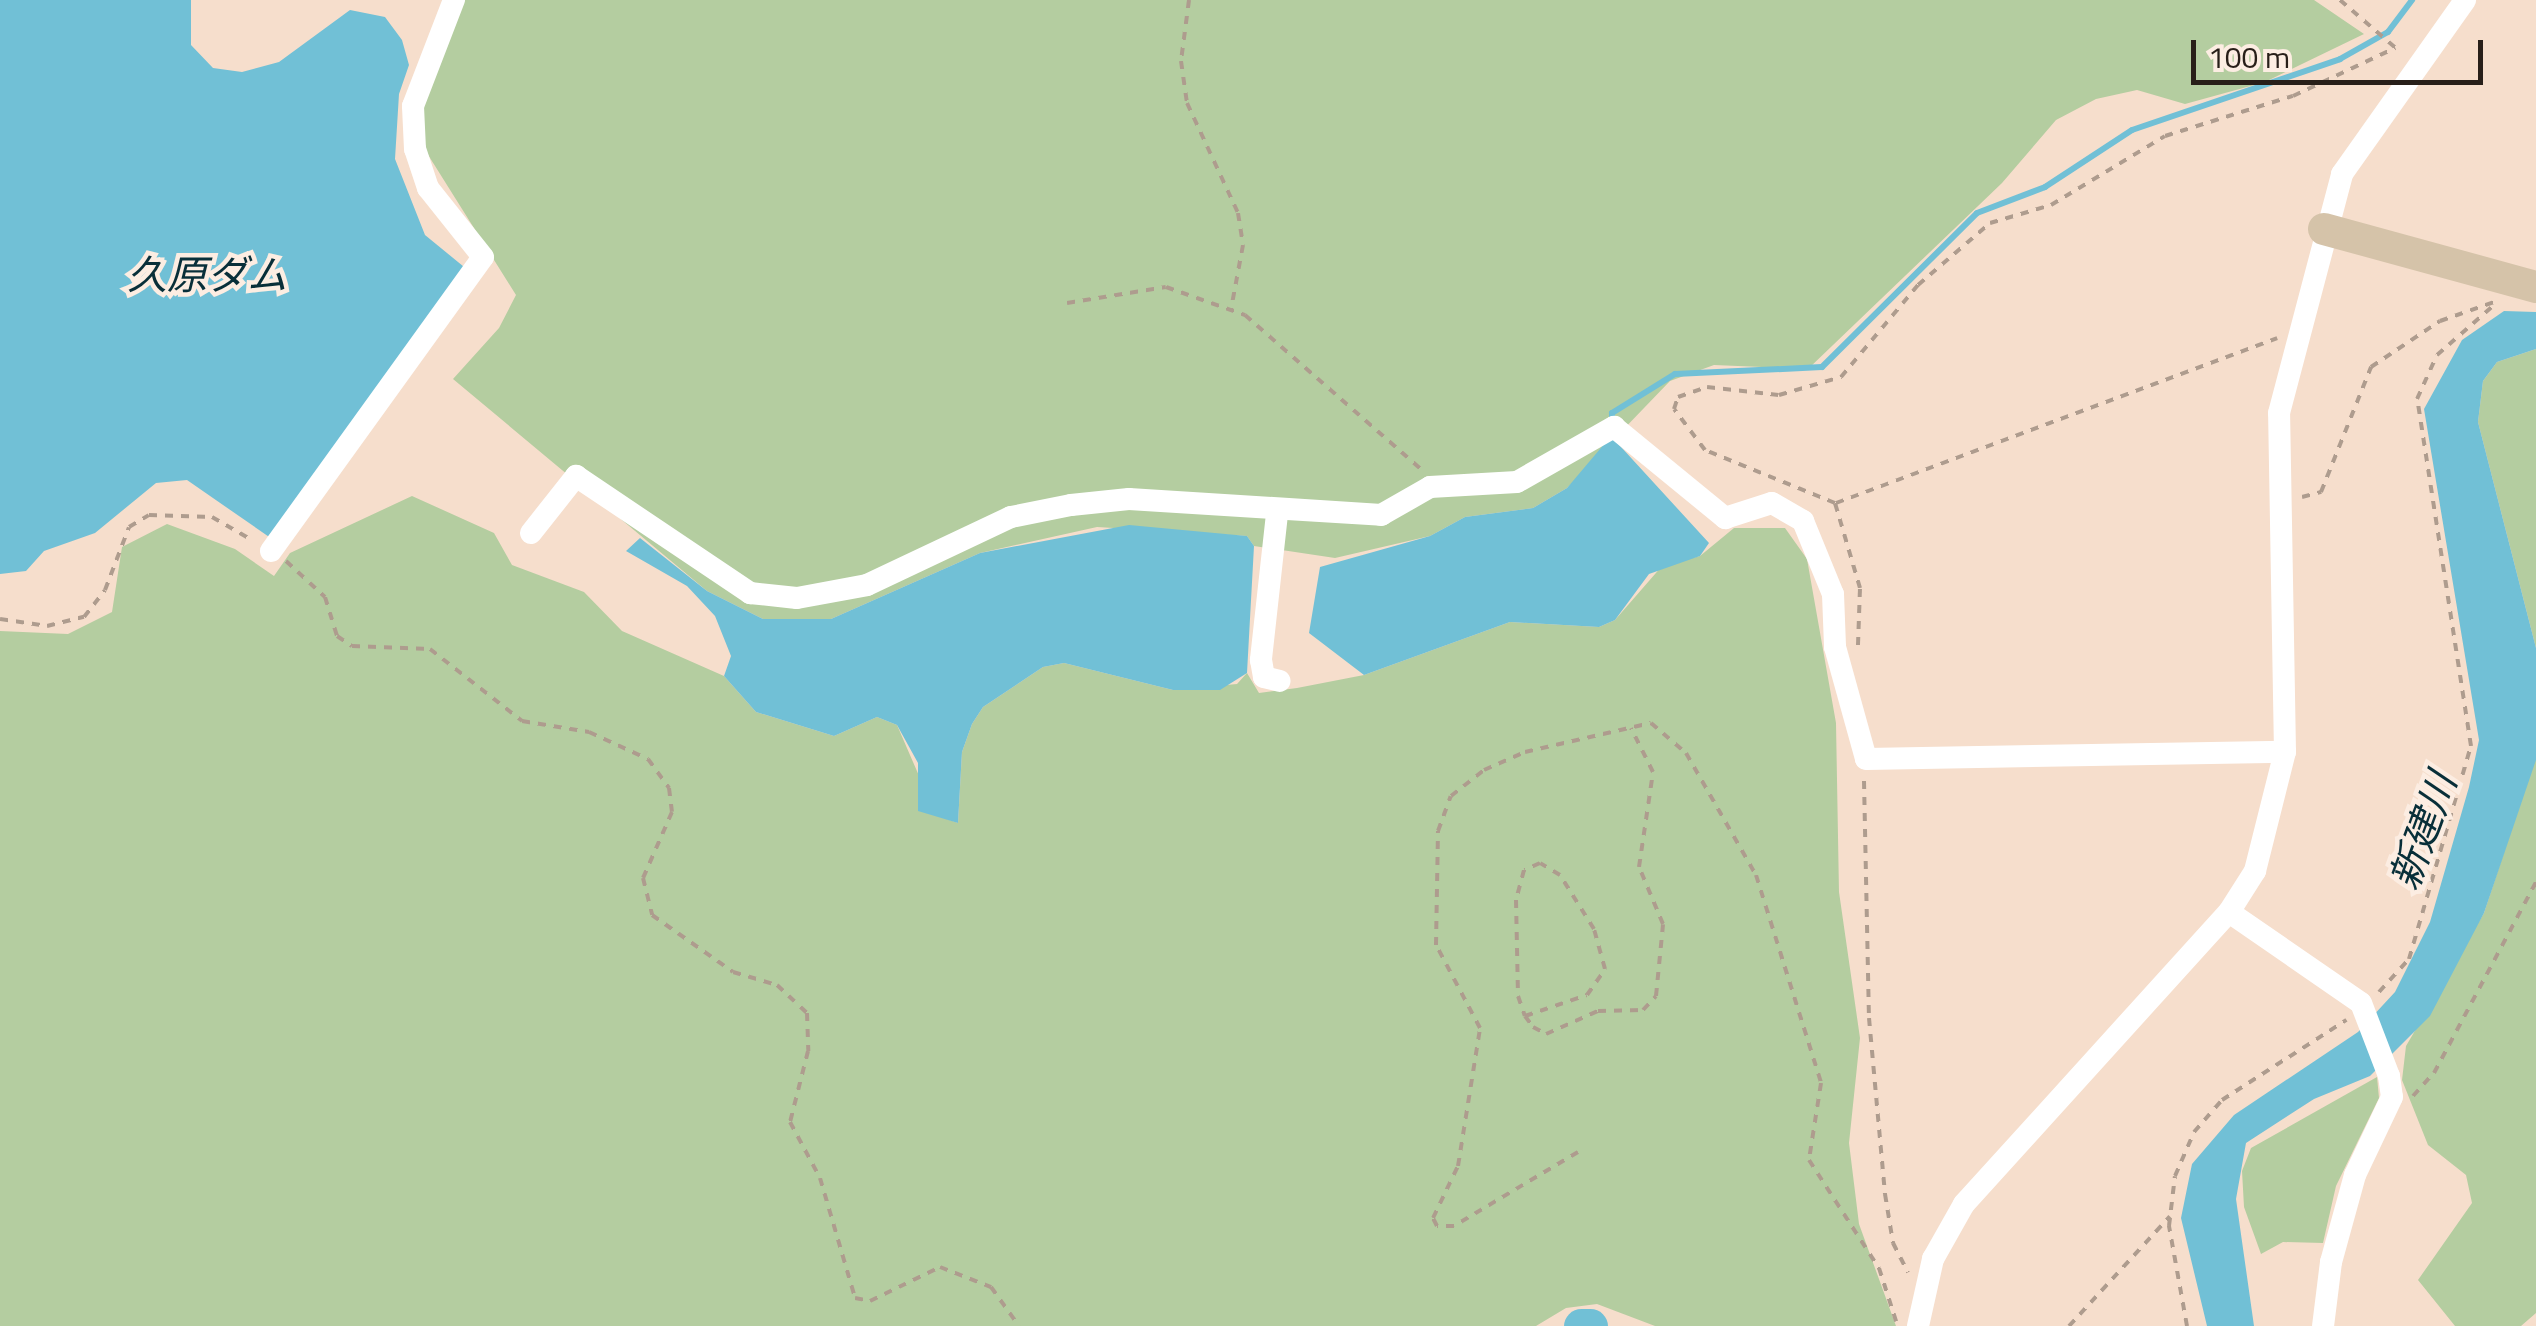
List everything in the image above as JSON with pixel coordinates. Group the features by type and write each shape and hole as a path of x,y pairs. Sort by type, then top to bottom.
{"street":[{"path":"271,552 482,257 428,188 415,148 413,106 454,0"},
{"path":"1918,1326 1921,1293 1964,1204 2229,912 2272,828 2285,752 2279,412 2324,229 2342,174 2465,0"},
{"path":"2324,229 2536,287"},
{"path":"531,532 576,476 750,592 797,598 866,585 1012,517 1071,505 1129,499 1276,514 1381,515 1440,485 1517,482 1614,427 1725,518 1772,504 1802,522 1833,594 1834,648 1866,759 2285,752"},
{"path":"1276,514 1261,660 1264,677 1280,681"},
{"path":"2229,912 2360,1003 2389,1076 2392,1097 2355,1175 2331,1262 2323,1326"}],"path":[{"path":"1189,0 1181,61 1187,103 1238,213 1243,245 1230,310"},
{"path":"2340,0 2416,65"},
{"path":"2300,329 1835,503 1706,450 1683,426 1678,397 1707,387 1779,394 1841,377 1918,285 1990,223 2051,204 2164,136 2293,96 2395,48"},
{"path":"1067,303 1166,288 1230,310 1440,485"},
{"path":"2187,1326 2170,1216 2175,1176 2194,1132 2222,1100 2334,1034 2360,1003 2390,986 2409,959 2471,746 2417,399 2437,354 2503,298 2386,351 2370,367 2320,492 2278,504"},
{"path":"1835,503 1860,588 1858,656"},
{"path":"0,619 48,626 84,617 105,590 129,527 149,515 212,517 271,552 324,597 336,636 352,646 430,650 522,721 589,732 648,759 669,788 672,812 644,878 652,915 733,972 777,985 806,1013 809,1040 790,1122 820,1178 856,1298 870,1301 940,1267 991,1288 1019,1326"},
{"path":"1578,1152 1454,1226 1437,1226 1432,1218 1458,1166 1480,1028 1436,945 1438,831 1451,796 1484,770 1525,752 1652,723 1674,738 1756,875 1821,1083 1809,1160 1879,1268 1898,1326"},
{"path":"1525,1016 1587,996 1605,969 1594,929 1560,876 1540,863 1524,870 1516,900 1525,1016 1546,1034 1598,1011 1643,1010 1656,996 1663,924 1640,867 1653,772 1631,728"},
{"path":"1866,759 1868,1018 1885,1194 1893,1243 1921,1293"},
{"path":"2408,1100 2434,1073 2536,882"},
{"path":"2069,1326 2170,1216"}],"green space":[{"path":"465,0 2314,0 2364,34 2265,82 2185,104 2137,90 2096,99 2056,120 2002,183 1808,369 1714,365 1670,381 1567,488 1533,508 1465,517 1430,536 1335,558 1254,546 1247,536 1097,527 980,553 831,619 763,619 707,591 453,379 499,328 516,295 425,150 422,95"},
{"path":"2536,349 2536,648 2478,422 2483,381 2497,362"},
{"path":"412,496 494,533 512,565 584,592 622,631 724,676 756,712 834,736 877,717 897,725 936,815 958,823 962,752 972,724 983,707 1043,667 1064,663 1173,690 1237,684 1247,673 1259,693 1297,688 1364,675 1510,622 1599,627 1615,620 1662,566 1700,556 1734,528 1785,528 1807,559 1836,723 1839,892 1860,1038 1849,1143 1859,1224 1896,1326 1655,1326 1597,1304 1566,1308 1536,1326 0,1326 0,631 68,634 112,612 122,547 167,524 235,549 274,576 290,553"},
{"path":"2536,755 2536,1313 2521,1326 2455,1326 2418,1280 2472,1203 2466,1175 2428,1145 2402,1080 2406,1046 2484,913"},
{"path":"2377,1077 2379,1098 2336,1186 2323,1243 2283,1242 2261,1254 2244,1207 2242,1171 2251,1148"}],"water":[{"name":"久原ダム","path":"0,0 191,0 191,45 213,68 242,72 279,62 350,10 385,17 402,40 409,65 399,94 395,159 425,235 469,271 275,541 187,480 156,483 95,533 44,551 26,571 0,574"},
{"path":"2504,311 2536,312 2536,349 2497,362 2483,381 2478,422 2536,648 2536,760 2484,913 2430,1016 2370,1076 2314,1099 2246,1143 2236,1199 2254,1326 2207,1326 2181,1218 2192,1164 2234,1115 2358,1032 2395,992 2430,922 2479,740 2424,409 2462,340"},
{"path":"1611,436 1709,543 1700,556 1649,574 1615,620 1599,627 1510,622 1364,675 1309,633 1320,567 1430,536 1465,517 1533,508 1567,488"},
{"path":"1129,525 1247,536 1254,546 1247,673 1220,690 1173,690 1064,663 1043,667 983,707 972,724 962,752 958,823 918,811 918,763 897,725 877,717 834,736 756,712 724,676 731,656 715,616 687,586 626,551 640,538 707,591 763,619 831,619 980,553"}],"waterway":[{"path":"1612,425 1612,413 1675,374 1822,367 1977,213 2045,187 2132,130 2340,59 2388,32 2412,0"},
{"name":"新建川","path":"1581,1326 1590,1326"}]}
